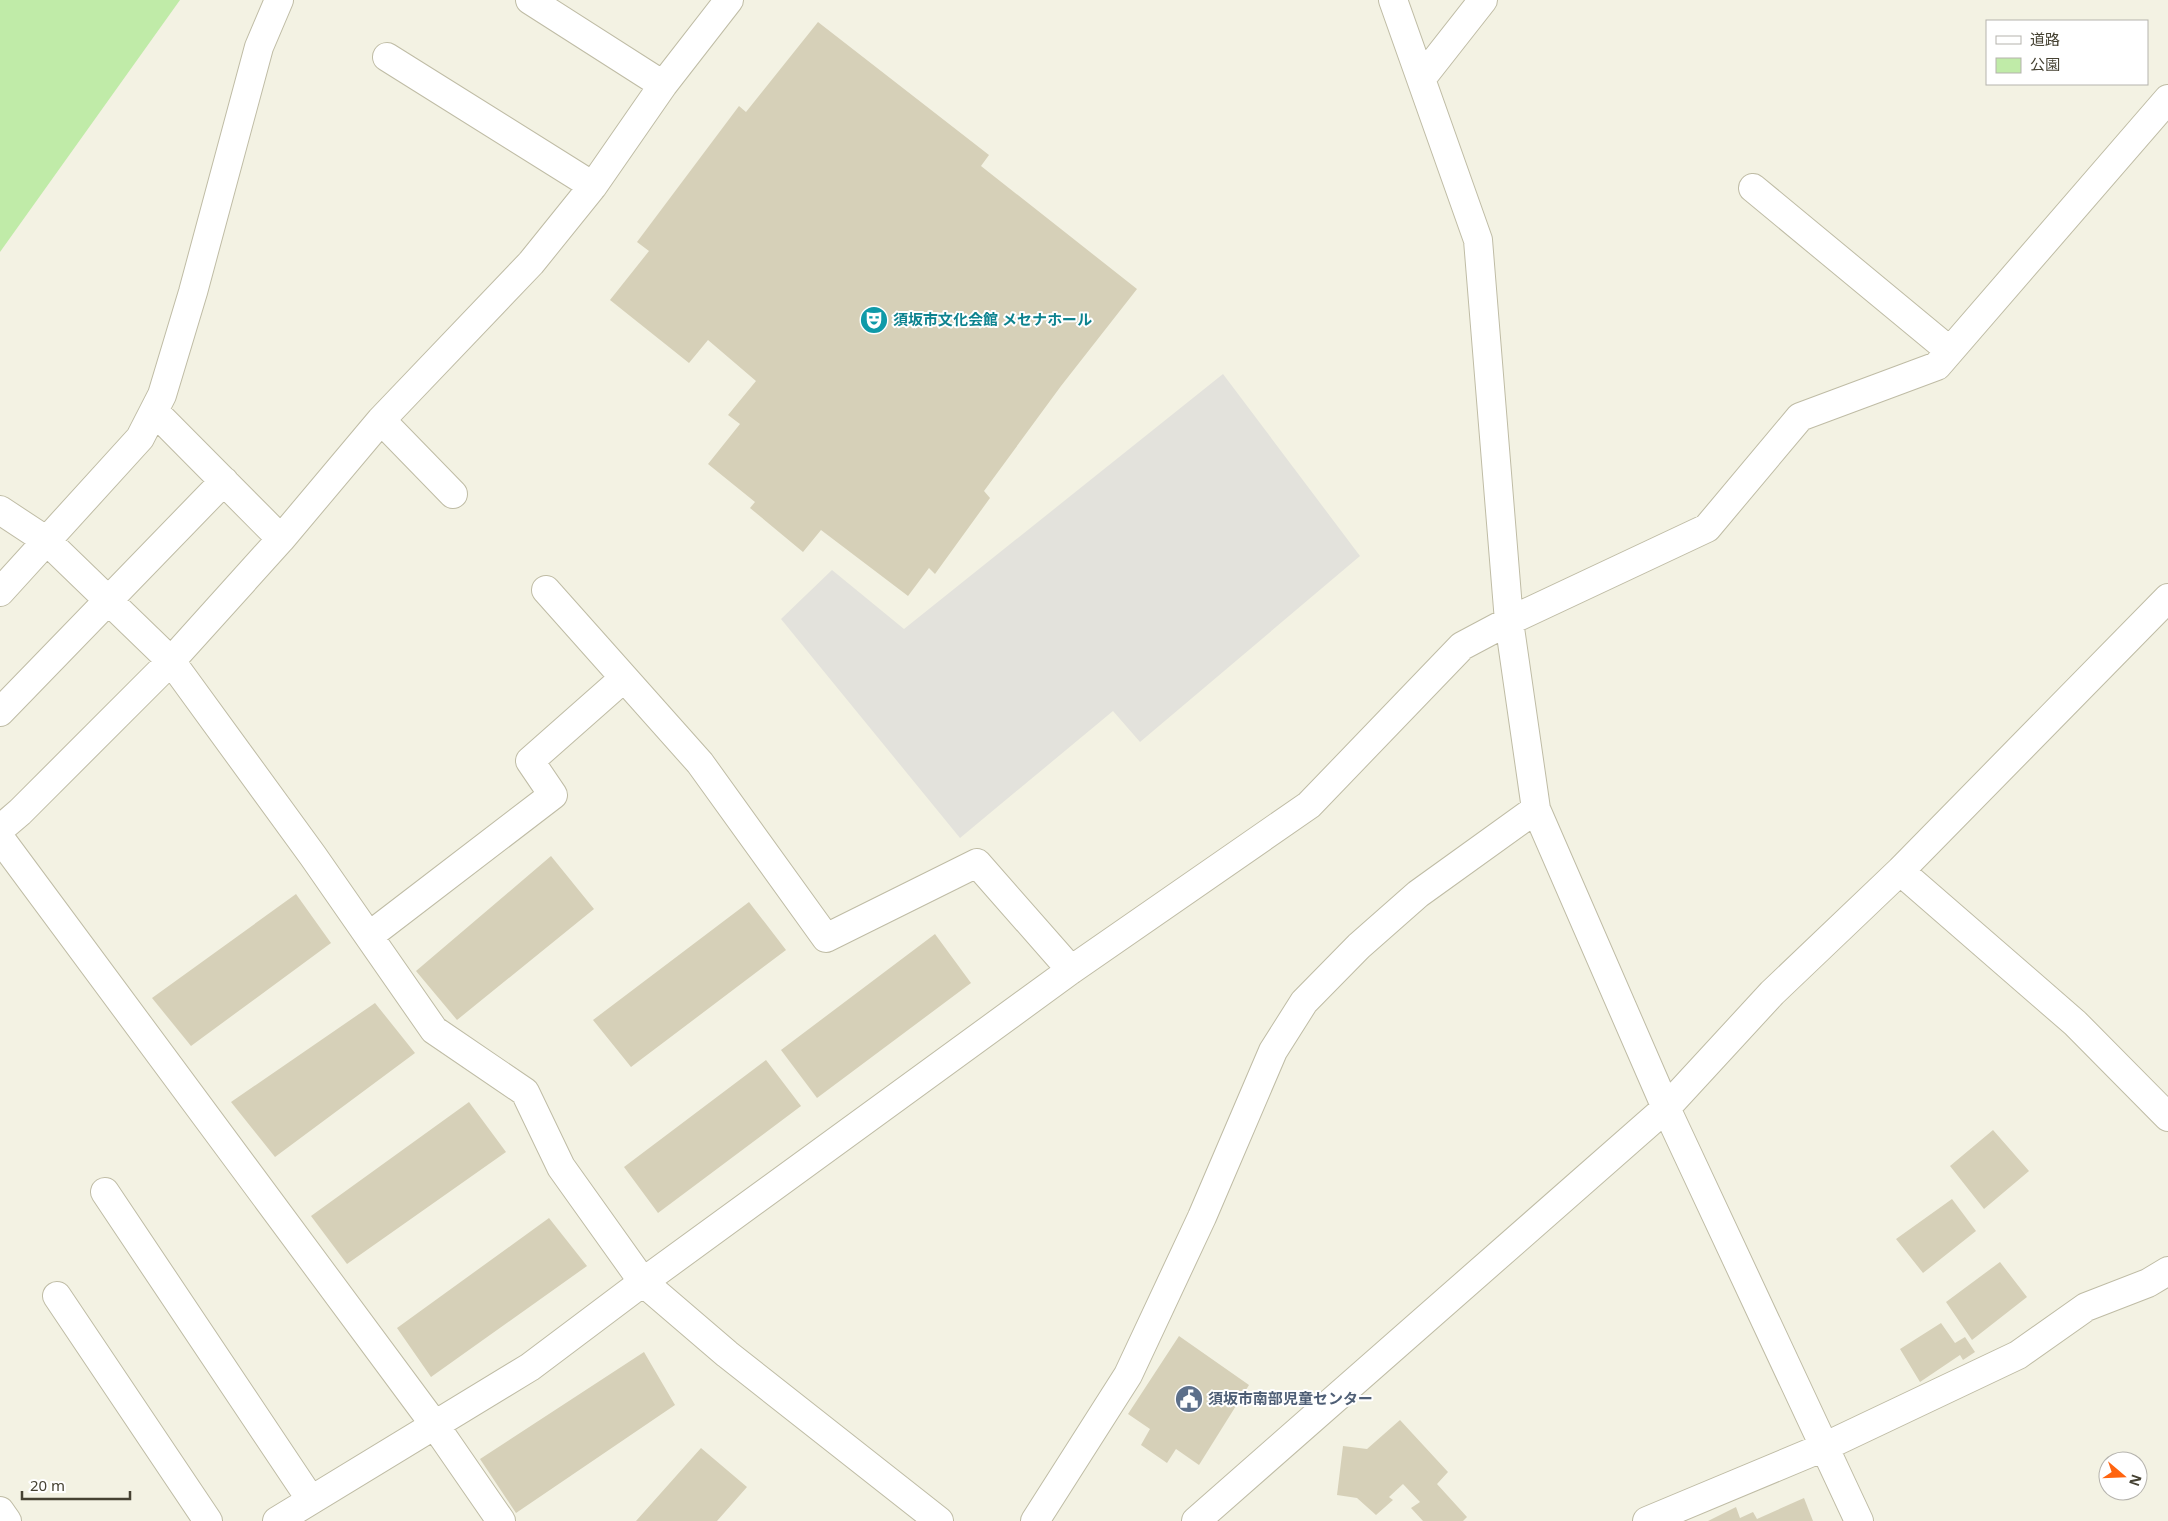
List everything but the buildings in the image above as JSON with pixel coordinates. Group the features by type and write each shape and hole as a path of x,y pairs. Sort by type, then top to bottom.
{"street":[{"path":"0,592 140,438 162,395 193,292 259,47 279,0"},
{"path":"530,0 663,85"},
{"path":"0,829 20,812 171,662 281,539 381,420 531,262 593,186 663,85 729,0"},
{"path":"1393,0 1478,240 1508,621 1536,809 1666,1108 1859,1521"},
{"path":"1421,79 1483,0"},
{"path":"387,57 593,186"},
{"path":"277,1521 530,1367 643,1282 1071,970 1309,805 1462,646 1508,621 1707,528 1800,417 1937,366 2168,99"},
{"path":"1753,188 1950,351"},
{"path":"154,411 281,539"},
{"path":"381,420 453,494"},
{"path":"0,712 224,482"},
{"path":"0,510 46,541 171,662 369,936 434,1030 525,1092 561,1167 643,1282 727,1354 939,1521"},
{"path":"546,590 700,763 826,938 977,863 1071,970"},
{"path":"1196,1521 1666,1108 1772,993 1900,871 2168,598"},
{"path":"369,936 553,795 530,761 624,678"},
{"path":"1036,1521 1128,1375 1202,1217 1273,1051 1304,1002 1359,946 1418,894 1536,809"},
{"path":"0,838 434,1424 501,1521"},
{"path":"1900,871 2075,1023 2168,1117"},
{"path":"105,1192 312,1500"},
{"path":"1647,1521 1824,1447 2018,1355 2086,1307 2148,1283 2168,1271"},
{"path":"57,1296 208,1521"},
{"path":"0,1511 7,1521"}],"green space":[{"path":"0,0 180,0 0,252"}],"shaded area":[{"path":"1223,374 1360,556 1140,742 1113,711 960,838 781,619 832,570 904,629"}],"place":[{"name":"須坂市文化会館 メセナホール","path":"874,320"},
{"name":"須坂市南部児童センター","path":"1189,1399"}]}
